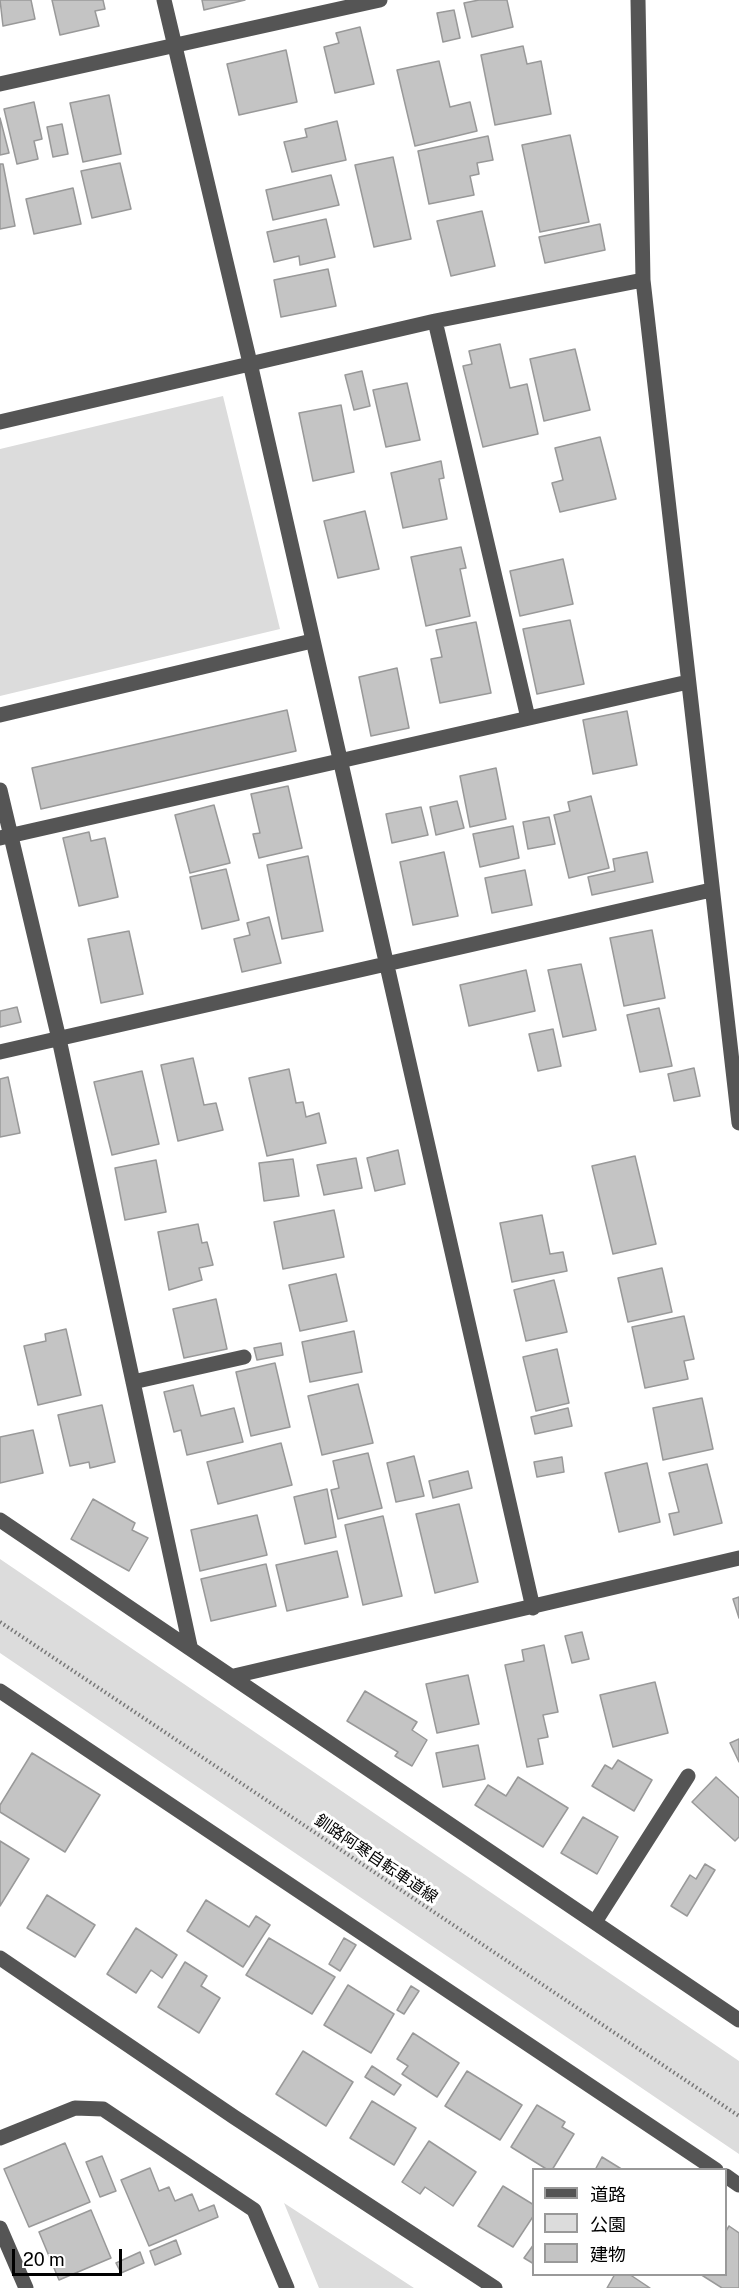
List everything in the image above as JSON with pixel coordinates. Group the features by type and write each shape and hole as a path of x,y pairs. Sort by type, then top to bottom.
{"street":[{"path":"164,0 250,363 533,1608"},
{"path":"0,84 380,0"},
{"path":"638,0 643,280 739,1122"},
{"path":"0,422 435,321 643,280"},
{"path":"435,321 528,718"},
{"path":"0,714 312,641"},
{"path":"5,837 688,682"},
{"path":"0,790 5,837 59,1038 190,1646"},
{"path":"0,1052 711,890"},
{"path":"133,1382 244,1357"},
{"path":"0,1520 190,1646 739,2020"},
{"path":"234,1676 533,1608 739,1558"},
{"path":"0,1691 715,2168"},
{"path":"595,1922 688,1776"},
{"path":"0,1958 234,2117 495,2288"},
{"path":"0,2138 75,2108 103,2109 254,2210 287,2288"},
{"path":"0,2228 26,2288"}],"path":[{"name":"釧路阿寒自転車道線","path":"0,1622 739,2116"}],"green space":[{"path":"223,396 280,629 0,696 0,449"},
{"path":"0,1559 739,2061 739,2154 0,1653"},
{"path":"284,2203 414,2288 319,2288"}],"building":[{"path":"0,0 31,0 35,19 3,26"},
{"path":"52,0 103,0 105,9 95,11 99,26 60,35"},
{"path":"202,0 245,0 204,10"},
{"path":"479,0 507,0 513,27 472,37 464,3"},
{"path":"454,10 460,38 443,42 437,13"},
{"path":"360,27 374,84 335,93 324,47 339,43 336,33"},
{"path":"523,46 527,64 541,61 551,114 495,125 481,55"},
{"path":"286,50 297,102 239,115 227,64"},
{"path":"439,61 450,107 470,102 477,131 415,146 397,70"},
{"path":"109,95 121,154 83,162 70,103"},
{"path":"34,102 42,139 34,141 38,159 17,164 4,109"},
{"path":"0,118 9,153 0,155"},
{"path":"337,121 346,160 292,172 284,142 307,137 305,129"},
{"path":"62,124 68,154 53,157 47,127"},
{"path":"570,135 589,222 540,232 522,145"},
{"path":"488,136 493,160 477,163 479,174 470,176 474,195 429,204 418,151"},
{"path":"393,157 411,239 374,247 355,165"},
{"path":"120,163 131,209 92,218 81,171"},
{"path":"0,164 3,164 15,226 0,229"},
{"path":"331,175 339,205 273,220 266,190"},
{"path":"73,188 81,224 34,234 26,199"},
{"path":"482,211 495,266 451,276 437,221"},
{"path":"326,219 335,257 300,265 299,256 274,262 267,232"},
{"path":"600,224 605,250 545,263 539,237"},
{"path":"328,269 336,306 281,317 274,280"},
{"path":"500,344 510,388 527,384 538,434 483,447 463,366 472,364 469,351"},
{"path":"575,349 590,410 544,421 530,359"},
{"path":"362,371 370,406 354,410 345,375"},
{"path":"407,383 420,440 386,447 373,390"},
{"path":"341,405 354,472 313,481 299,413"},
{"path":"600,437 616,499 560,512 552,483 563,480 555,448"},
{"path":"441,461 444,478 439,479 447,519 403,528 391,473"},
{"path":"365,511 379,569 338,578 324,521"},
{"path":"461,547 466,568 460,569 470,616 426,626 411,557"},
{"path":"563,559 573,604 520,616 510,571"},
{"path":"570,620 584,684 537,694 523,629"},
{"path":"476,622 491,693 440,703 431,659 442,657 436,630"},
{"path":"397,668 409,728 371,736 359,677"},
{"path":"287,710 296,751 41,809 32,768"},
{"path":"627,711 637,765 593,774 583,720"},
{"path":"496,768 506,819 470,827 460,776"},
{"path":"288,786 302,848 259,858 253,834 260,833 251,794"},
{"path":"591,796 609,868 569,878 554,815 570,811 568,802"},
{"path":"457,801 464,828 436,835 430,807"},
{"path":"214,805 230,863 190,873 175,815"},
{"path":"421,807 428,835 392,843 386,814"},
{"path":"549,817 555,844 528,849 523,822"},
{"path":"513,826 519,858 480,867 473,834"},
{"path":"89,832 91,841 105,838 118,897 79,906 63,838"},
{"path":"444,852 458,916 413,925 400,862"},
{"path":"647,852 653,882 592,895 588,877 615,871 613,859"},
{"path":"308,856 323,931 282,939 267,865"},
{"path":"226,869 239,920 202,929 190,877"},
{"path":"525,870 532,905 492,913 485,878"},
{"path":"269,917 281,963 242,972 234,939 250,935 247,923"},
{"path":"652,930 665,998 624,1006 610,938"},
{"path":"129,931 143,994 101,1003 88,939"},
{"path":"581,964 596,1030 563,1037 548,970"},
{"path":"526,970 535,1011 469,1026 460,985"},
{"path":"17,1007 21,1022 0,1027 0,1011"},
{"path":"659,1008 672,1066 640,1072 627,1015"},
{"path":"553,1029 561,1066 538,1071 529,1034"},
{"path":"193,1058 204,1105 216,1103 223,1130 178,1141 161,1065"},
{"path":"694,1068 700,1096 674,1101 668,1074"},
{"path":"289,1069 296,1103 303,1102 306,1117 319,1113 326,1143 267,1156 249,1078"},
{"path":"142,1071 159,1144 112,1155 94,1082"},
{"path":"8,1077 20,1133 0,1137 0,1079"},
{"path":"398,1150 405,1184 375,1191 367,1158"},
{"path":"635,1156 656,1244 613,1254 592,1166"},
{"path":"356,1158 362,1188 324,1195 317,1165"},
{"path":"293,1159 299,1196 264,1201 259,1163"},
{"path":"156,1160 166,1212 125,1220 115,1168"},
{"path":"334,1210 344,1257 283,1269 274,1222"},
{"path":"542,1215 550,1254 563,1252 567,1271 512,1282 500,1223"},
{"path":"198,1224 202,1243 207,1242 213,1265 199,1268 202,1280 169,1290 158,1232"},
{"path":"662,1268 672,1312 628,1322 618,1278"},
{"path":"336,1274 347,1321 300,1331 289,1285"},
{"path":"554,1280 567,1332 526,1341 514,1290"},
{"path":"216,1299 227,1349 184,1358 173,1309"},
{"path":"684,1316 694,1359 684,1361 688,1379 645,1388 632,1327"},
{"path":"66,1329 81,1395 38,1405 24,1346 46,1341 45,1334"},
{"path":"354,1331 362,1372 310,1382 302,1342"},
{"path":"281,1343 283,1355 257,1360 254,1348"},
{"path":"557,1349 569,1403 536,1411 523,1357"},
{"path":"275,1363 290,1427 251,1436 236,1372"},
{"path":"358,1384 373,1443 322,1455 308,1396"},
{"path":"193,1385 201,1416 234,1408 243,1442 187,1455 181,1430 174,1432 164,1392"},
{"path":"702,1398 713,1449 663,1460 653,1408"},
{"path":"102,1405 115,1462 90,1468 89,1462 70,1466 58,1415"},
{"path":"568,1408 572,1426 535,1434 531,1417"},
{"path":"33,1430 43,1473 0,1483 0,1437"},
{"path":"281,1443 292,1485 218,1504 207,1462"},
{"path":"368,1453 382,1508 338,1519 331,1490 339,1488 333,1461"},
{"path":"414,1456 424,1496 396,1502 387,1463"},
{"path":"562,1457 564,1472 537,1477 534,1462"},
{"path":"647,1463 660,1522 619,1532 605,1473"},
{"path":"707,1464 722,1523 674,1535 669,1514 679,1512 669,1473"},
{"path":"468,1471 472,1488 433,1498 429,1481"},
{"path":"327,1489 336,1537 305,1544 294,1497"},
{"path":"93,1499 135,1523 132,1530 148,1538 129,1571 71,1539"},
{"path":"459,1504 478,1582 435,1593 416,1514"},
{"path":"257,1515 267,1555 200,1571 191,1530"},
{"path":"383,1516 402,1596 363,1605 345,1525"},
{"path":"337,1551 348,1597 287,1611 276,1565"},
{"path":"266,1564 276,1606 211,1621 201,1579"},
{"path":"739,1597 739,1618 733,1599"},
{"path":"582,1632 589,1659 572,1663 565,1636"},
{"path":"544,1645 558,1712 543,1715 548,1737 538,1739 543,1764 527,1767 505,1665 524,1661 522,1650"},
{"path":"468,1675 479,1724 437,1733 426,1684"},
{"path":"655,1682 668,1733 613,1747 600,1695"},
{"path":"365,1691 417,1722 412,1730 427,1740 412,1766 395,1756 398,1752 347,1721"},
{"path":"739,1739 739,1762 730,1743"},
{"path":"478,1745 485,1779 443,1787 436,1753"},
{"path":"32,1753 100,1795 65,1852 0,1812 0,1805"},
{"path":"618,1760 652,1780 634,1811 592,1786 605,1765 612,1769"},
{"path":"518,1777 568,1808 543,1847 475,1805 488,1785 506,1796"},
{"path":"716,1777 739,1798 739,1837 735,1841 692,1802"},
{"path":"583,1817 618,1837 597,1874 561,1853"},
{"path":"0,1841 29,1859 0,1906"},
{"path":"705,1864 715,1870 687,1916 671,1906 690,1875 696,1879"},
{"path":"47,1895 95,1925 75,1957 27,1928"},
{"path":"206,1900 249,1927 256,1916 270,1925 243,1967 187,1931"},
{"path":"136,1928 177,1955 162,1978 151,1970 136,1993 107,1974"},
{"path":"269,1938 335,1977 312,2014 246,1975"},
{"path":"344,1938 356,1945 340,1971 329,1964"},
{"path":"185,1962 207,1976 201,1986 220,1998 199,2033 158,2007"},
{"path":"348,1985 394,2014 371,2053 324,2025"},
{"path":"411,1986 419,1991 404,2014 397,2010"},
{"path":"413,2033 459,2063 437,2097 402,2074 408,2066 397,2059"},
{"path":"303,2051 353,2082 326,2126 276,2094"},
{"path":"372,2066 401,2085 394,2095 365,2077"},
{"path":"467,2071 522,2105 500,2140 445,2106"},
{"path":"372,2101 416,2128 394,2165 350,2138"},
{"path":"537,2105 565,2122 562,2127 574,2134 553,2168 545,2168 511,2147"},
{"path":"429,2141 476,2172 453,2206 425,2187 420,2194 402,2182"},
{"path":"65,2143 90,2202 29,2227 4,2169"},
{"path":"102,2156 116,2191 100,2197 86,2162"},
{"path":"602,2157 620,2168 596,2168"},
{"path":"150,2168 159,2191 169,2187 175,2201 192,2194 199,2211 214,2205 218,2217 149,2246 121,2180"},
{"path":"503,2186 532,2204 532,2218 513,2247 478,2226"},
{"path":"91,2210 111,2258 59,2280 39,2232"},
{"path":"729,2226 739,2233 739,2288 722,2288 703,2276 727,2276 727,2229"},
{"path":"176,2240 181,2254 155,2265 150,2251"},
{"path":"532,2247 532,2263 524,2258"},
{"path":"140,2252 144,2263 121,2273 116,2263"},
{"path":"614,2276 632,2276 650,2288 607,2288"}]}
